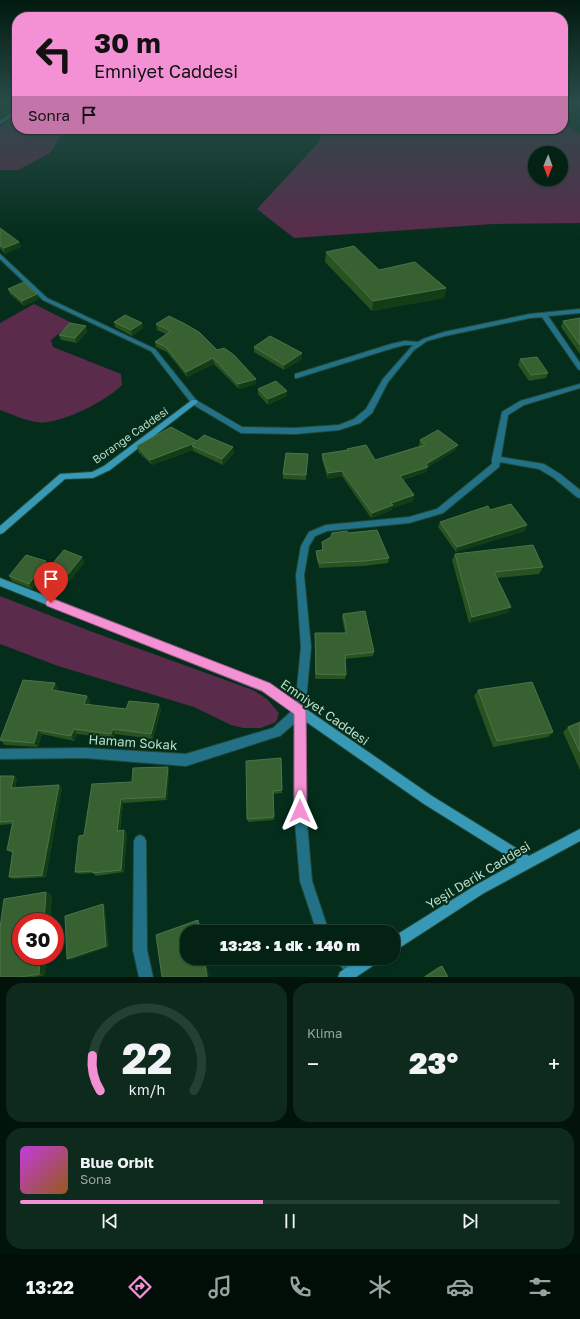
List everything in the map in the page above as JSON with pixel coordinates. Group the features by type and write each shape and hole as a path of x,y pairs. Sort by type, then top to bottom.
{"street":[{"path":"0,256 45,299 152,350 194,402 242,430 295,432 338,427 357,421 370,411 385,381 412,349 426,340 444,334 544,315 580,311"},
{"path":"544,315 580,368"},
{"path":"297,376 391,346 405,343 420,344"},
{"path":"321,925 306,881 300,811 300,711 306,647 300,574 305,546 312,534 326,528 409,520 440,511 496,465 505,414 522,403 579,388"},
{"name":"Borange Caddesi","path":"0,531 63,476 92,475 107,468 194,402"},
{"path":"496,459 541,466 557,476 580,495"},
{"name":"Emniyet Caddesi","path":"0,582 76,614 266,687 428,800 528,862"},
{"name":"Hamam Sokak","path":"0,754 85,753 186,760 276,732 300,711"},
{"name":"Yeşil Derik Caddesi","path":"400,940 480,889 580,835"},
{"path":"140,841 140,950 146,977"},
{"path":"340,977 349,974 362,965"}],"shaded area":[{"path":"0,149 53,149 50,153 18,170 0,170"},
{"path":"313,149 528,149 528,186 568,186 568,149 580,149 580,223 493,224 294,238 257,209"},
{"path":"34,304 72,323 51,340 53,347 121,374 122,385 94,405 57,420 36,422 0,410 0,323"},
{"path":"0,596 90,631 253,690 267,699 279,713 276,722 261,728 243,728 231,725 194,707 58,666 0,644"}],"building":[{"path":"0,228 19,242 4,248 0,245"},
{"path":"354,246 379,270 415,262 446,288 373,301 326,252"},
{"path":"24,282 37,294 22,301 8,289"},
{"path":"125,315 142,323 131,330 114,322"},
{"path":"169,316 199,332 217,350 224,348 234,355 256,379 238,384 213,358 186,372 166,347 155,342 171,331 156,324"},
{"path":"580,318 580,345 563,321"},
{"path":"70,323 86,326 75,338 59,335"},
{"path":"270,336 302,353 284,365 254,347"},
{"path":"537,357 548,373 531,375 520,359"},
{"path":"276,381 287,391 268,399 258,389"},
{"path":"171,427 197,441 204,435 233,447 222,459 192,446 195,443 150,460 137,446"},
{"path":"438,430 458,445 426,464 428,467 400,476 414,495 391,503 393,505 372,513 342,471 328,473 322,454 348,450 347,449 366,445 375,460 425,445 420,440"},
{"path":"286,453 308,454 306,475 283,474"},
{"path":"511,504 527,525 457,547 440,522 488,506 490,510"},
{"path":"377,530 389,558 365,561 319,563 316,551 323,550 322,542 331,537 332,533"},
{"path":"533,545 543,567 494,572 511,607 472,617 455,554"},
{"path":"64,550 82,557 64,579 46,571"},
{"path":"26,555 46,561 29,584 9,576"},
{"path":"365,611 374,652 345,655 346,675 316,674 315,633 347,633 343,614"},
{"path":"23,680 55,683 52,690 87,696 84,704 126,709 129,701 159,704 151,734 113,729 111,734 74,729 71,736 38,730 34,743 0,740"},
{"path":"532,682 553,732 497,741 478,690"},
{"path":"580,722 580,752 568,727"},
{"path":"281,758 282,790 273,791 274,817 247,819 246,761"},
{"path":"168,767 165,797 121,799 117,831 124,830 121,870 93,873 92,871 75,872 79,836 84,835 92,784 132,782 133,768"},
{"path":"0,776 14,776 11,788 59,785 42,875 9,877 13,851 7,850 13,821 0,822"},
{"path":"46,892 45,913 12,913 12,965 40,965 39,974 21,977 0,977 0,928 4,899"},
{"path":"103,904 106,946 67,959 65,916"},
{"path":"198,920 199,925 184,925"},
{"path":"180,926 180,965 205,965 207,977 162,977 156,935"},
{"path":"442,966 448,977 425,977"}],"route":[{"path":"51,603 266,687 300,711 300,811"}]}
